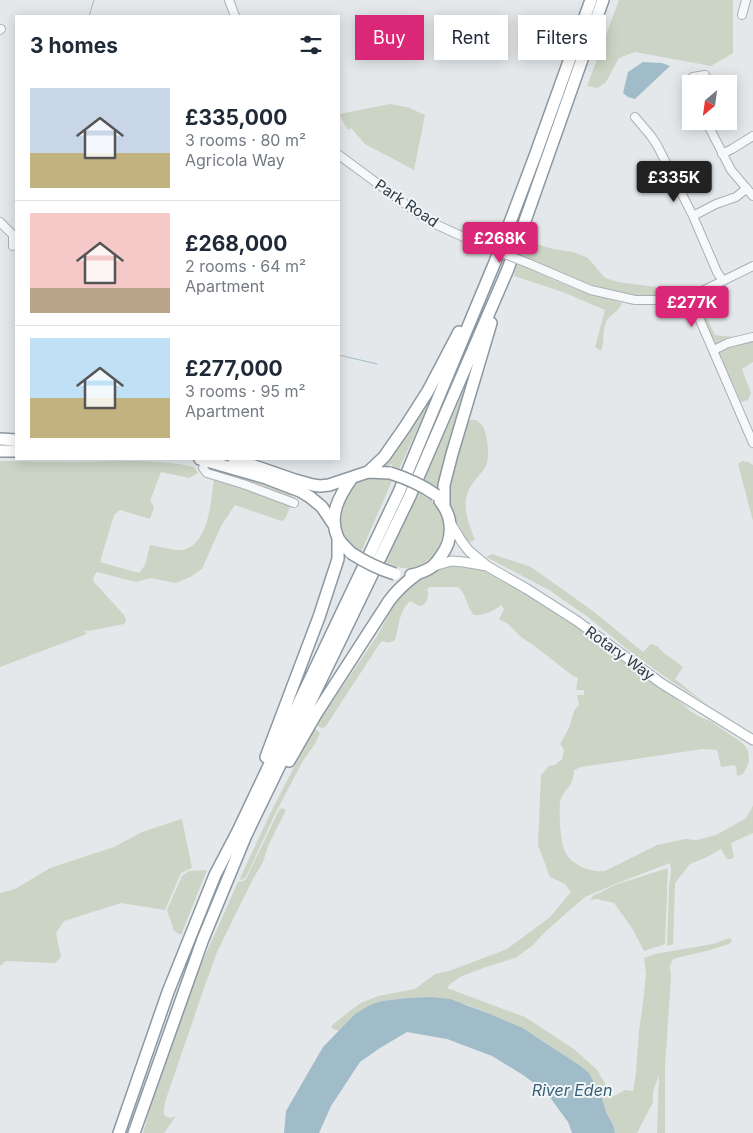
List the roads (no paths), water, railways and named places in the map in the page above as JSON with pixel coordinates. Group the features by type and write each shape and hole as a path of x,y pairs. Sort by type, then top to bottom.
{"highway":[{"path":"242,833 399,492 495,262 591,0"},
{"path":"444,505 444,485 452,454 508,269 603,0"},
{"path":"237,460 313,486 329,485 368,472 384,457 428,391 495,262"},
{"path":"242,833 410,496 508,269"},
{"path":"0,439 15,440"},
{"path":"0,451 15,451"},
{"path":"135,1132 204,939 228,881 242,833 338,560 338,538 334,525 322,507 310,497 300,491 266,478 206,460"},
{"path":"120,1131 168,992 215,875 316,714 397,591 406,581 434,566 444,552 450,538 451,524 444,505 436,495 402,477 368,472"},
{"path":"334,525 335,509 342,492 352,478"},
{"path":"338,538 351,553 361,560 395,574 406,576 417,574"}],"main road":[{"name":"Rotary Way","path":"451,524 470,552 487,566 576,621 661,683 753,740"},
{"name":"Rotary Way","path":"434,566 451,561 487,566"}],"street":[{"path":"229,0 235,15"},
{"path":"742,15 746,0"},
{"path":"635,117 657,145 693,216 717,272 723,280"},
{"path":"710,130 731,170 753,196"},
{"path":"722,154 753,136"},
{"name":"Park Road","path":"340,156 435,224 592,290 635,300 690,297"},
{"path":"693,216 716,204 736,197 746,189"},
{"path":"0,222 13,234 13,246"},
{"path":"753,266 690,297 753,443"},
{"path":"714,350 728,343 753,337"},
{"path":"203,460 203,468 206,473 243,484 294,503"}],"water":[{"path":"643,62 662,63 670,66 635,99 628,97 623,93 628,72"},
{"name":"River Eden","path":"430,997 450,999 523,1028 579,1065 589,1073 597,1088 615,1133 572,1133 568,1122 546,1092 492,1056 447,1039 407,1032 360,1062 331,1106 319,1133 284,1133 286,1111 323,1047 355,1014 370,1005 382,1001"}],"waterway":[{"path":"89,15 94,0"},
{"path":"340,355 377,364"}]}
